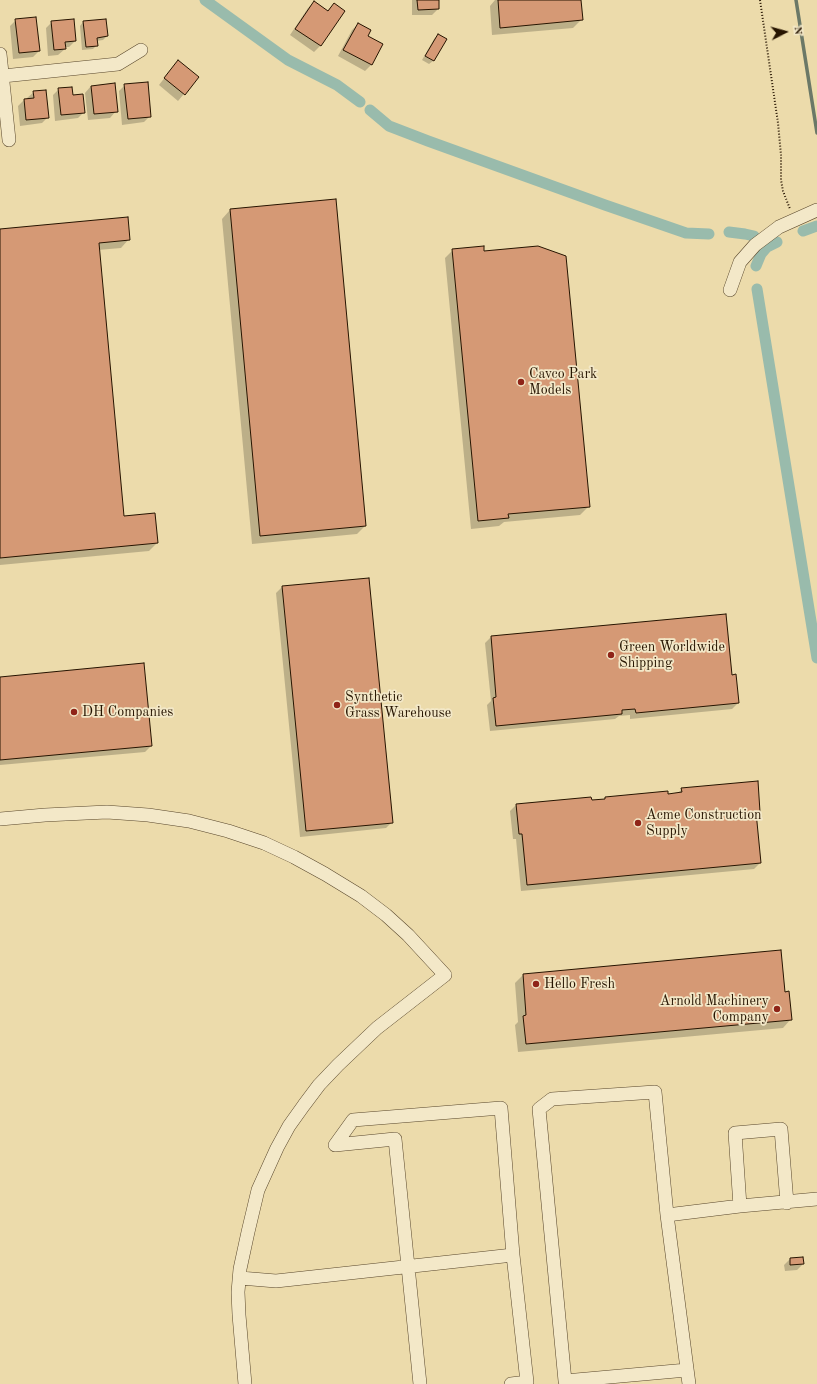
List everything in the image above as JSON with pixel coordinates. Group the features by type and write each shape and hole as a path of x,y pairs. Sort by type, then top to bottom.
{"street":[{"path":"3,76 118,64 141,50"},
{"path":"0,54 9,140"},
{"path":"730,290 740,262 755,245 779,227 817,210"},
{"path":"0,819 107,812 148,815 189,821 228,831 264,843 326,874 361,896 386,915 408,935 446,975 377,1028 338,1065 319,1086 289,1126 277,1148 258,1190 248,1232 238,1292 245,1384"},
{"path":"687,1370 565,1382 539,1109 552,1099 655,1092 667,1214 689,1384"},
{"path":"395,1139 334,1145 353,1120 501,1108 527,1382 511,1384"},
{"path":"393,1116 420,1384"},
{"path":"740,1206 735,1133 781,1129 787,1203"},
{"path":"667,1214 817,1199"},
{"path":"240,1278 276,1281 514,1255"}],"path":[{"path":"760,0 778,123 781,155 781,180 785,198 795,219"}],"building":[{"path":"417,0 439,0 439,9 418,10"},
{"path":"498,0 581,0 583,20 500,28"},
{"path":"314,1 328,11 334,3 345,11 321,46 295,29"},
{"path":"36,17 40,51 19,53 15,19"},
{"path":"74,19 76,41 65,42 66,49 54,50 51,21"},
{"path":"106,19 108,36 97,38 98,46 86,47 83,21"},
{"path":"358,23 371,30 368,36 383,44 372,65 343,50"},
{"path":"438,34 447,39 434,61 425,56"},
{"path":"178,60 199,77 185,95 164,78"},
{"path":"148,82 151,117 128,119 124,84"},
{"path":"115,83 118,112 94,114 91,86"},
{"path":"72,87 73,95 83,94 85,113 61,115 58,88"},
{"path":"46,90 49,118 26,120 24,99 34,98 33,91"},
{"path":"336,199 366,526 260,536 230,209"},
{"path":"128,217 130,240 99,243 124,516 155,513 158,543 0,558 0,229"},
{"name":"Cavco Park Models","path":"484,246 484,251 538,246 566,256 590,507 508,514 509,518 478,521 452,249"},
{"name":"Synthetic Grass Warehouse","path":"369,578 393,823 306,831 282,586"},
{"name":"Green Worldwide Shipping","path":"726,614 732,675 736,674 739,703 636,713 635,709 622,710 622,714 496,726 493,698 496,697 491,636"},
{"name":"DH Companies","path":"144,663 152,746 0,760 0,677"},
{"name":"Acme Construction Supply","path":"758,781 760,812 756,812 761,863 527,885 522,834 519,834 516,804 591,797 592,800 605,799 605,797 668,791 668,794 682,792 681,788"},
{"path":"781,950 785,992 789,991 792,1020 526,1044 523,1016 526,1015 523,974"},
{"path":"803,1257 804,1264 790,1265 790,1258"}],"waterway":[{"path":"205,0 288,60 337,85 360,102"},
{"path":"796,0 817,133"},
{"path":"370,110 389,126 428,141 686,233 709,234"},
{"path":"803,231 817,226"},
{"path":"729,232 754,236"},
{"path":"756,266 761,254 767,247 777,242"},
{"path":"757,289 817,658"}],"place":[{"name":"Cavco Park Models","path":"521,382"},
{"name":"Green Worldwide Shipping","path":"611,655"},
{"name":"Synthetic Grass Warehouse","path":"337,705"},
{"name":"DH Companies","path":"74,712"},
{"name":"Acme Construction Supply","path":"638,823"},
{"name":"Hello Fresh","path":"536,984"},
{"name":"Arnold Machinery Company","path":"777,1009"}]}
